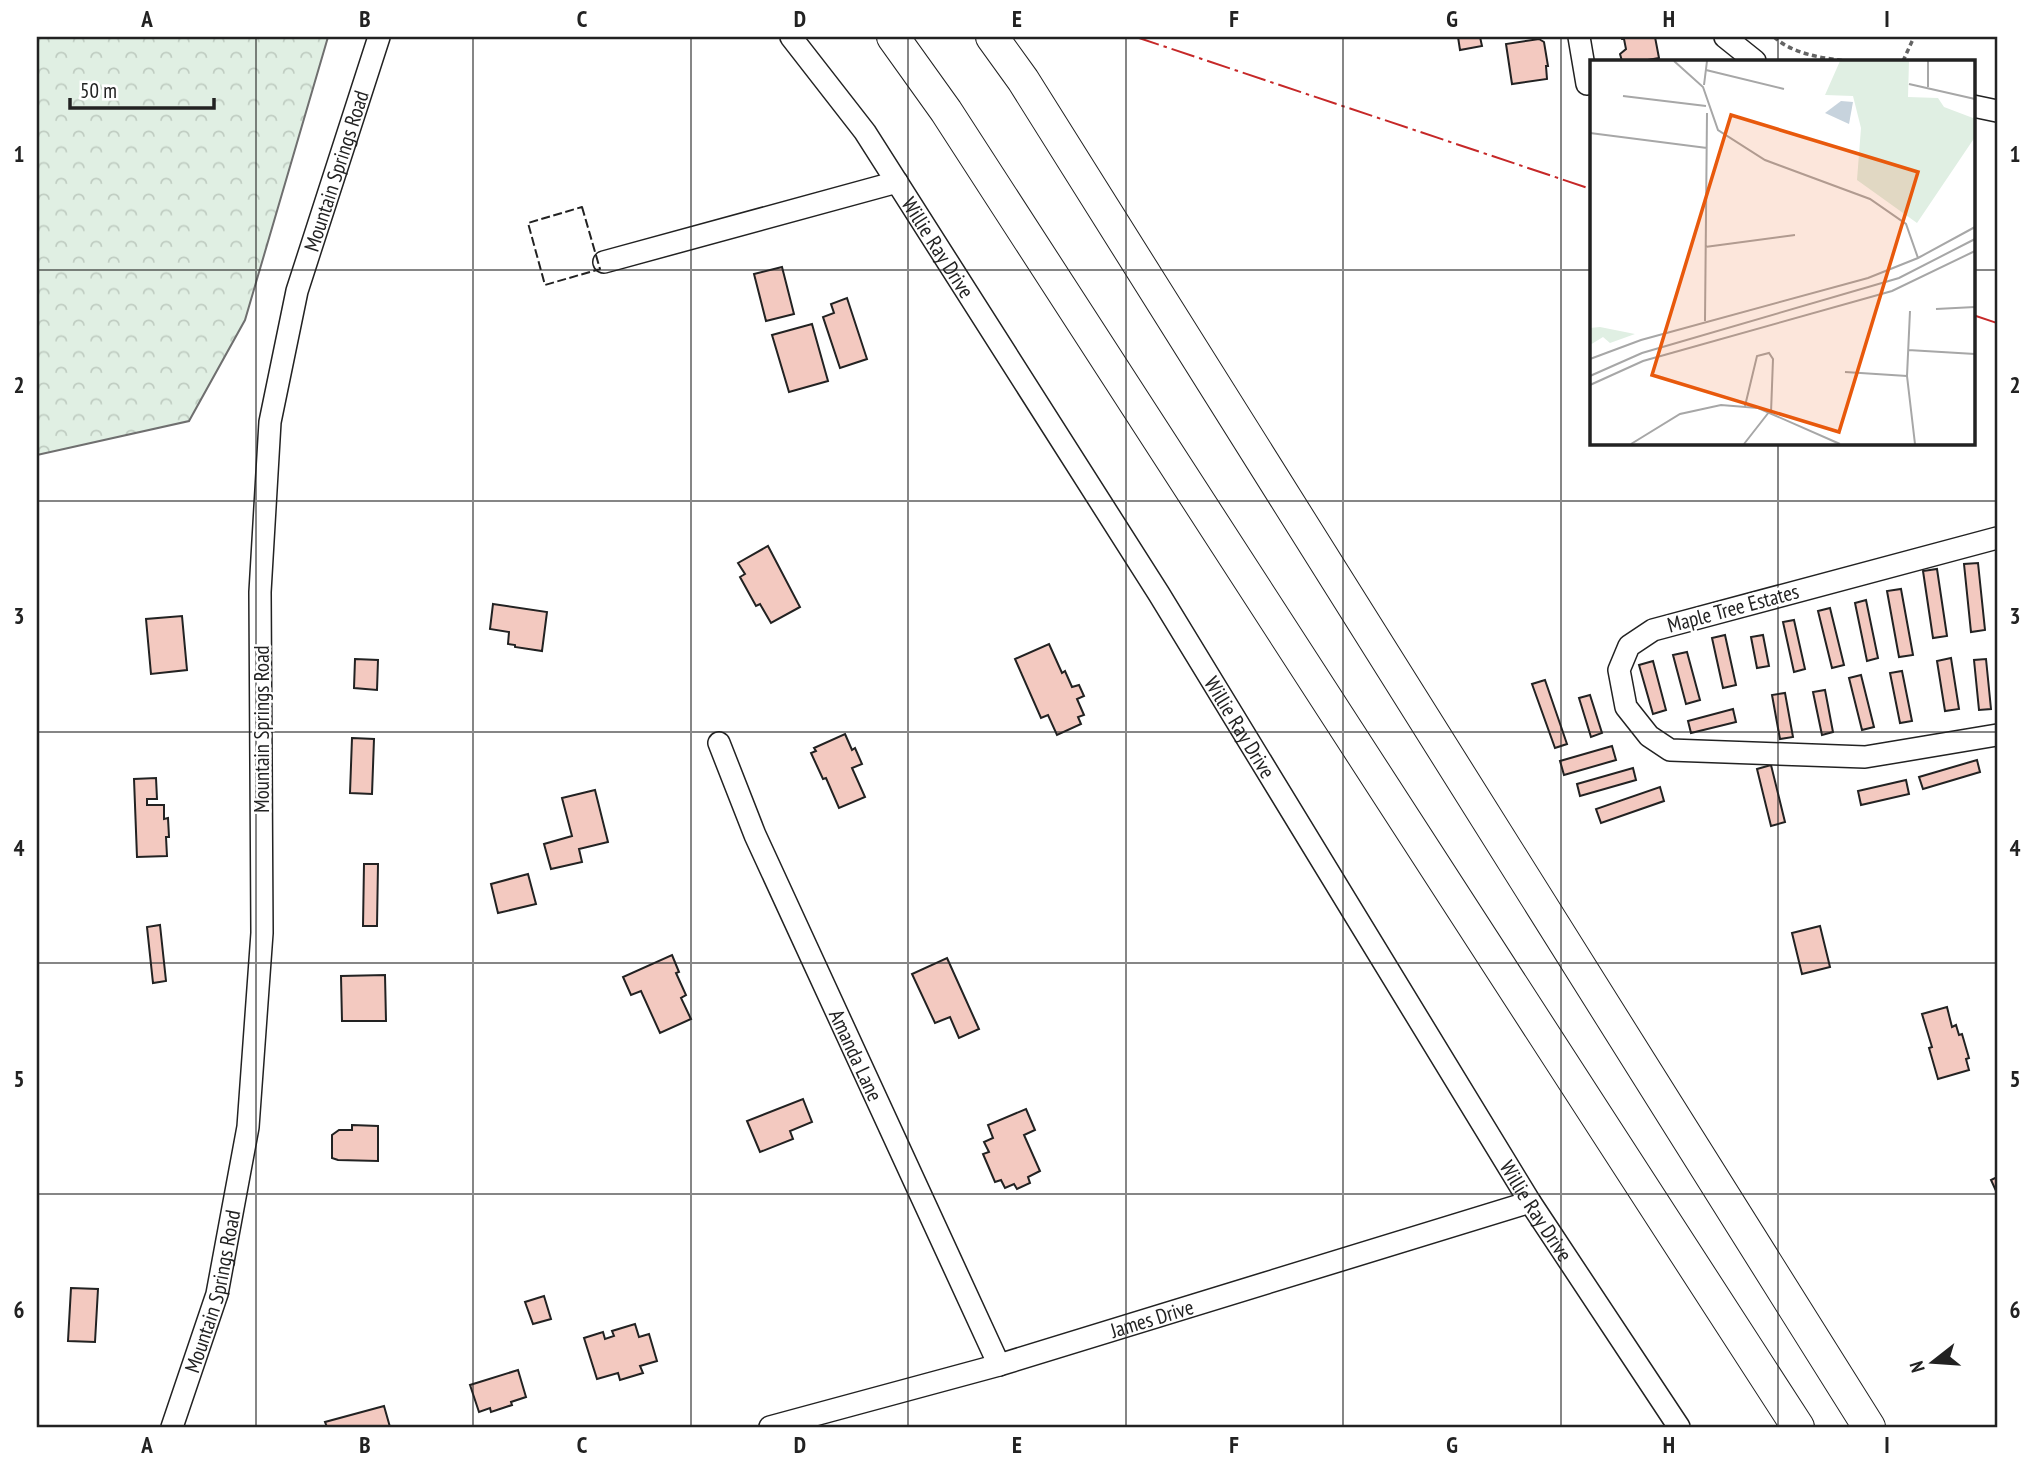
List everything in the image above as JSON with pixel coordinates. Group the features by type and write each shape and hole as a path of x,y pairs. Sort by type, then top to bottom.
{"highway":[{"path":"893,37 954,123 1798,1427"},
{"path":"992,37 1023,80 1869,1427"}],"street":[{"name":"Mountain Springs Road","path":"172,1427 217,1294 248,1127 262,933 260,592 270,422 297,290 379,37"},
{"name":"Willie Ray Drive","path":"791,37 865,132 897,182 1159,594 1530,1202 1679,1427"},
{"path":"1580,37 1587,84"},
{"path":"1725,37 1754,60"},
{"path":"1974,106 1997,111"},
{"path":"604,262 897,182"},
{"name":"Maple Tree Estates","path":"1997,538 1653,630 1629,646 1619,670 1626,707 1649,736 1670,750 1866,757 1997,735"},
{"name":"Amanda Lane","path":"719,743 755,835 999,1365"},
{"name":"James Drive","path":"770,1427 999,1365 1530,1202"}],"path":[{"path":"1774,37 1785,47 1817,57 1840,60"},
{"path":"1903,60 1914,37"}],"green space":[{"path":"37,37 328,37 245,320 189,421 37,455"}],"building":[{"path":"1458,37 1480,37 1482,46 1460,50"},
{"path":"1621,37 1655,37 1659,58 1622,60 1620,54 1626,49"},
{"path":"1539,39 1544,42 1547,79 1512,84 1506,44"},
{"path":"782,267 794,314 766,321 754,274"},
{"path":"847,298 867,359 840,368 823,317 834,313 831,304"},
{"path":"812,324 828,381 789,392 772,335"},
{"path":"768,546 800,607 771,623 760,604 756,606 740,577 745,574 738,563"},
{"path":"1978,563 1985,630 1971,632 1964,564"},
{"path":"1937,569 1947,636 1933,638 1923,571"},
{"path":"1901,589 1913,655 1899,657 1887,591"},
{"path":"1866,600 1878,658 1867,661 1855,603"},
{"path":"493,604 547,612 542,651 515,647 508,644 509,632 490,629"},
{"path":"1830,608 1844,665 1832,668 1818,611"},
{"path":"182,616 187,670 151,674 146,619"},
{"path":"1794,620 1805,669 1794,672 1783,622"},
{"path":"1725,635 1736,685 1723,688 1712,638"},
{"path":"1763,635 1769,666 1757,668 1751,637"},
{"path":"1049,644 1062,673 1065,671 1072,687 1079,685 1084,696 1077,699 1084,715 1078,717 1081,724 1057,735 1048,715 1041,718 1015,659"},
{"path":"1687,652 1700,700 1686,704 1673,655"},
{"path":"1951,658 1959,709 1945,711 1937,661"},
{"path":"355,659 378,660 377,690 354,688"},
{"path":"1986,659 1991,709 1979,710 1974,660"},
{"path":"1653,661 1666,710 1653,714 1639,665"},
{"path":"1902,671 1912,721 1900,723 1890,673"},
{"path":"1861,675 1874,727 1862,730 1849,678"},
{"path":"1545,680 1567,744 1555,748 1532,684"},
{"path":"1825,690 1833,732 1822,735 1813,692"},
{"path":"1785,693 1793,737 1780,739 1772,695"},
{"path":"1590,695 1602,733 1591,737 1579,698"},
{"path":"1733,709 1736,722 1691,733 1688,721"},
{"path":"845,734 862,764 852,768 865,797 839,808 811,753 816,751 814,748"},
{"path":"352,738 374,739 372,794 350,793"},
{"path":"1612,746 1616,760 1564,775 1560,761"},
{"path":"1977,760 1980,772 1923,789 1919,777"},
{"path":"1771,765 1785,822 1771,826 1757,769"},
{"path":"1633,768 1636,780 1580,796 1577,784"},
{"path":"156,778 157,799 147,799 147,805 164,805 164,819 168,818 167,856 137,857 134,779"},
{"path":"1906,780 1909,794 1861,805 1858,791"},
{"path":"1660,787 1664,801 1601,823 1596,809"},
{"path":"595,790 608,842 579,849 582,862 551,869 544,844 572,836 562,798"},
{"path":"364,864 378,864 377,926 363,926"},
{"path":"528,874 536,904 498,913 491,884"},
{"path":"160,925 166,981 153,983 147,927"},
{"path":"1820,926 1830,967 1802,974 1792,933"},
{"path":"672,955 679,972 676,973 686,995 681,998 691,1019 660,1033 641,991 631,995 623,977"},
{"path":"947,958 979,1029 959,1038 950,1017 935,1023 912,974"},
{"path":"385,975 386,1021 342,1021 341,976"},
{"path":"1947,1007 1952,1027 1956,1025 1959,1035 1962,1034 1969,1058 1966,1059 1969,1070 1938,1079 1922,1014"},
{"path":"803,1099 812,1122 790,1131 793,1139 760,1152 747,1121"},
{"path":"1026,1109 1035,1130 1024,1135 1040,1171 1028,1177 1030,1183 1017,1189 1014,1184 1005,1188 1001,1180 995,1182 983,1154 989,1152 984,1142 993,1138 988,1125"},
{"path":"352,1125 378,1126 378,1161 332,1158 332,1135 339,1130 352,1130"},
{"path":"1997,1177 1997,1193 1991,1180"},
{"path":"71,1288 98,1289 95,1342 68,1341"},
{"path":"544,1296 551,1319 533,1324 525,1302"},
{"path":"635,1324 639,1337 649,1334 657,1361 640,1366 643,1373 620,1380 618,1373 597,1379 584,1338 603,1332 605,1339 614,1336 612,1331"},
{"path":"518,1370 526,1397 491,1412 490,1408 479,1412 470,1385"},
{"path":"384,1406 390,1427 327,1427 325,1422"}],"fence":[{"path":"582,207 600,269 545,285 528,223 582,207"}],"power":[{"path":"1136,37 1590,189"},
{"path":"1974,315 1997,323"}]}
